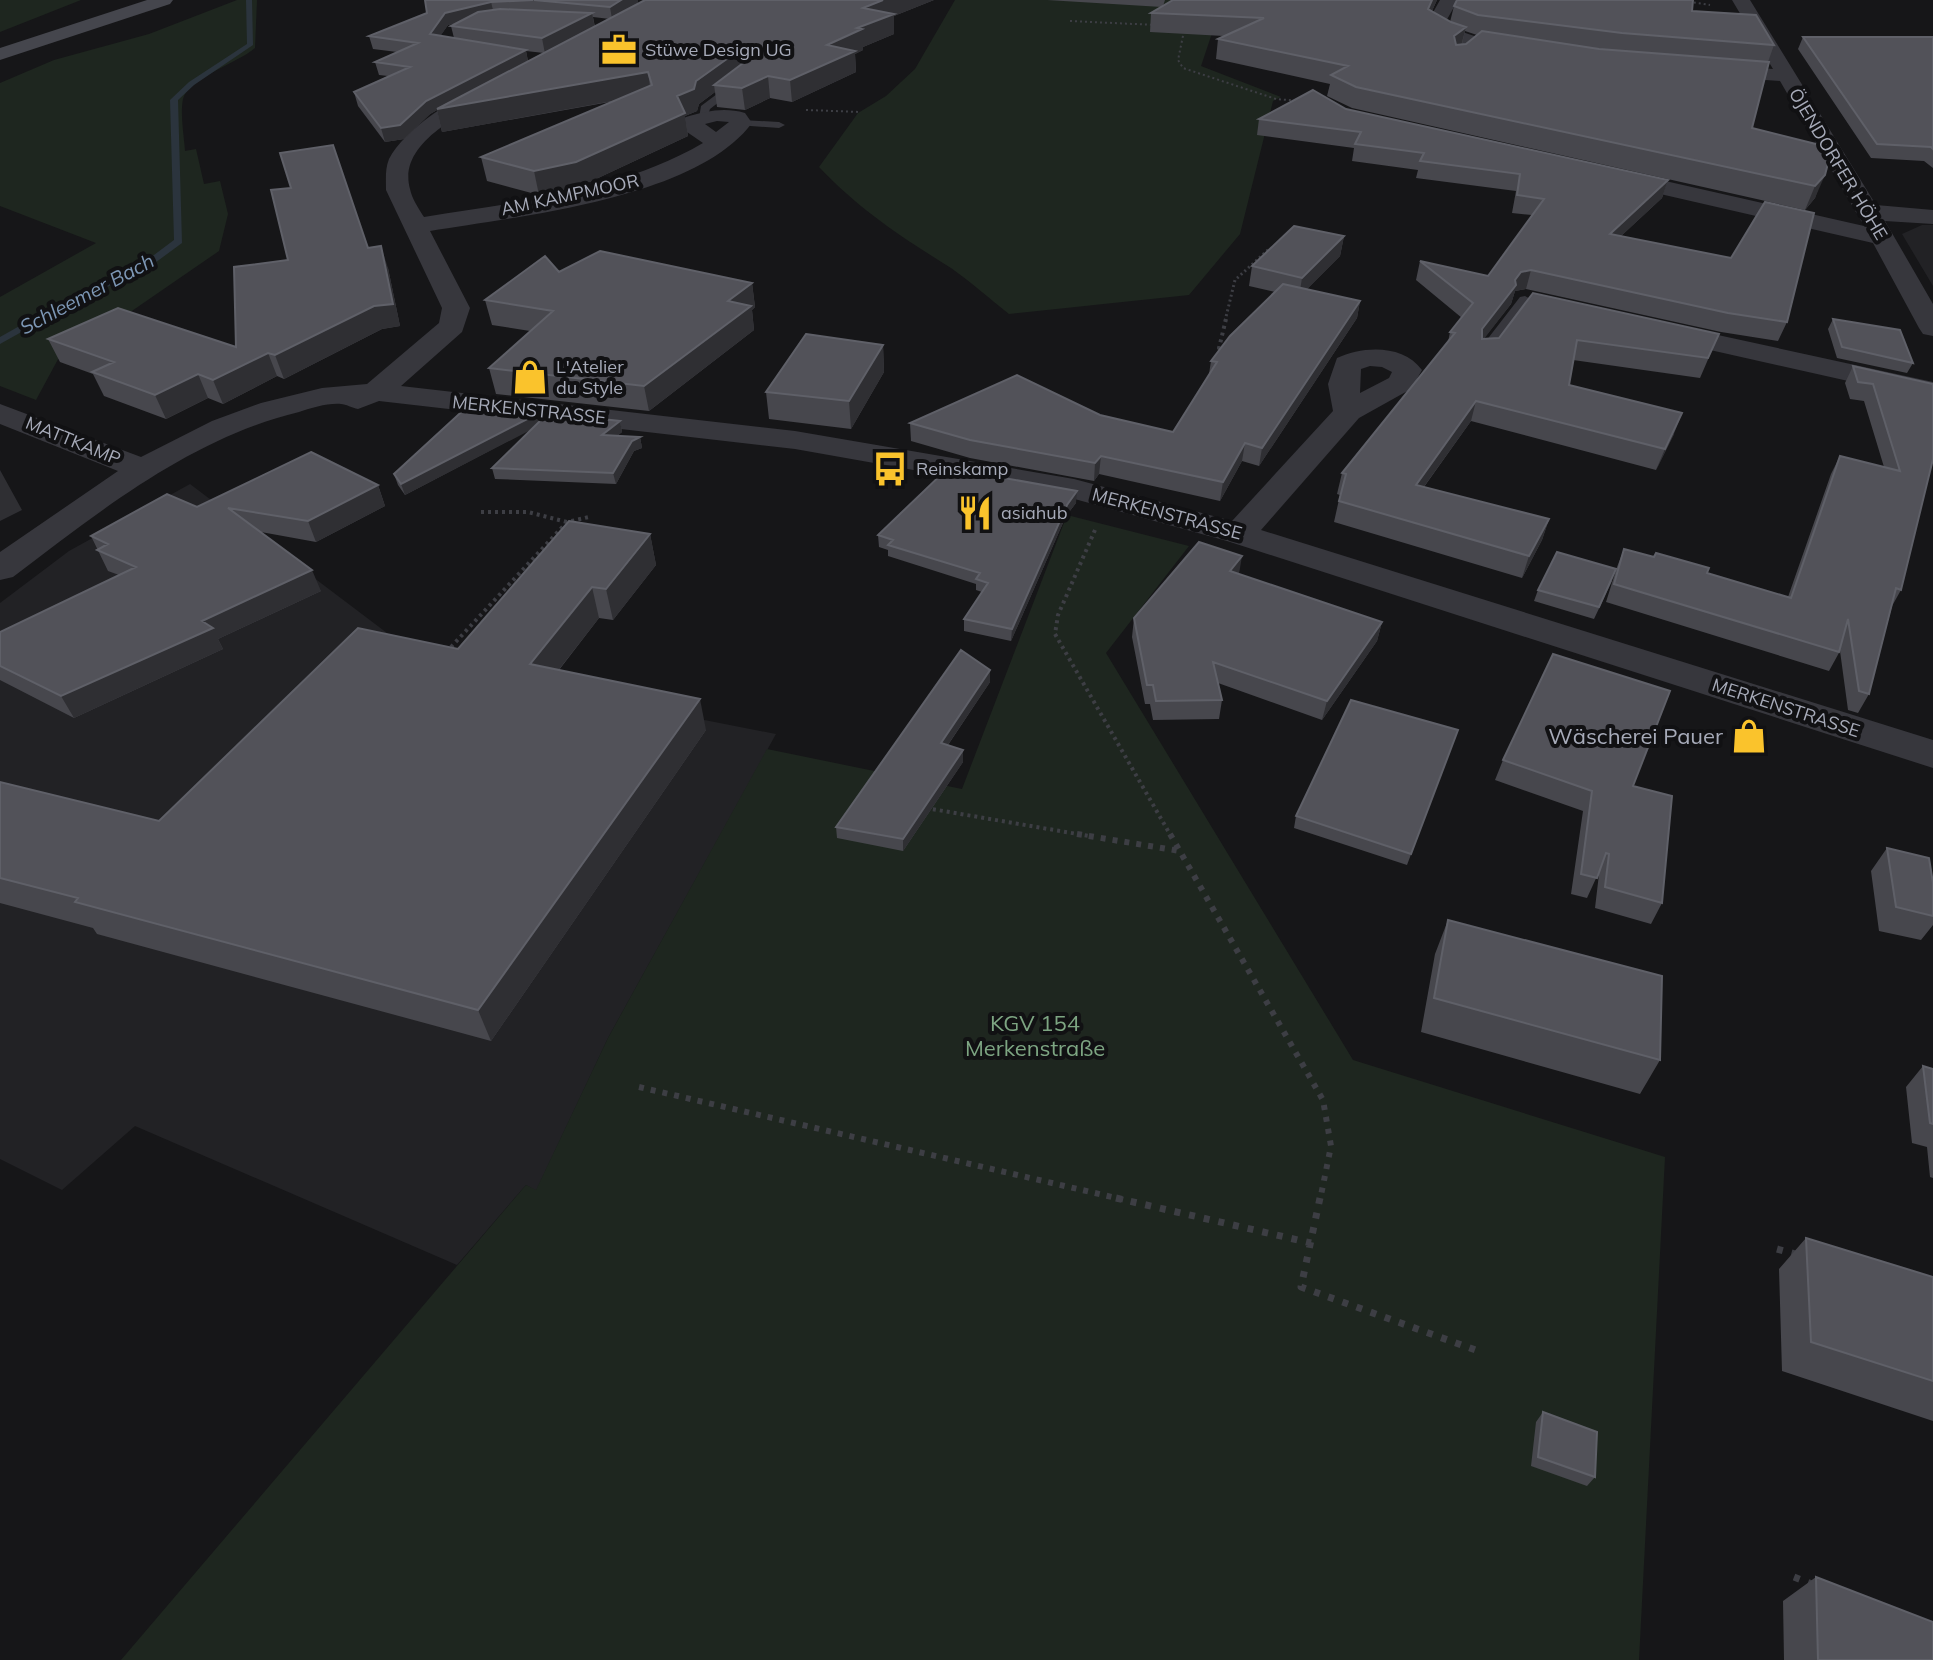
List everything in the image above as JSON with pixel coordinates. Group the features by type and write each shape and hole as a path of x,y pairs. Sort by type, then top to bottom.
{"main road":[{"path":"0,54 164,0"}],"street":[{"name":"ÖJENDORFER HÖHE","path":"1741,0 1776,40 1786,76 1933,328"},
{"path":"1452,2 1436,27 1449,35 1471,47 1542,53"},
{"path":"1694,70 1786,76"},
{"path":"0,569 86,507 145,470 199,458 338,410 375,392 452,326 456,308 398,190 396,169 403,155 438,121 511,81"},
{"path":"718,144 695,127 693,121 703,116 733,115 741,123"},
{"name":"AM KAMPMOOR","path":"416,226 583,196 634,183 669,171 718,144 741,123"},
{"path":"1590,171 1883,238"},
{"path":"1868,212 1933,217"},
{"path":"1525,300 1555,307"},
{"path":"1631,323 1933,391"},
{"name":"MERKENSTRASSE","path":"375,392 795,440 951,465 1109,498 1239,534 1933,754"},
{"path":"1239,534 1348,412"},
{"name":"MATTKAMP","path":"0,413 145,470"}],"lane":[{"path":"703,116 705,108 753,72"},
{"path":"741,123 779,125"},
{"path":"1485,353 1525,300"}],"path":[{"path":"1070,21 1157,26"},
{"path":"1185,27 1178,60 1183,68 1276,99 1306,101"},
{"path":"1232,351 1219,348 1235,280 1269,249"},
{"path":"1109,498 1058,615 1055,634 1323,1100 1331,1146 1301,1287 1481,1352"},
{"path":"481,512 528,512 567,522 589,517"},
{"path":"451,647 567,522"},
{"path":"912,806 1180,851"},
{"path":"639,1087 1311,1243"},
{"path":"1777,1249 1805,1257"},
{"path":"1794,1577 1821,1587"}],"shaded area":[{"path":"1922,225 1933,225 1933,286 1902,234"},
{"path":"190,484 391,636 491,678 776,734 608,1038 536,1191 526,1185 457,1265 135,1126 62,1190 0,1159 0,603 69,551"}],"green space":[{"path":"0,0 81,0 0,32"},
{"path":"237,0 257,0 255,48 194,84 187,91 182,105 185,151 196,149 204,184 220,181 228,214 219,251 126,315 63,350 36,400 0,386 0,297 96,243 0,206 0,83 54,60 149,34"},
{"path":"955,0 1223,0 1201,66 1281,97 1273,101 1240,234 1189,295 1009,314 958,273 866,210 819,167 858,113 886,96 915,69"},
{"name":"KGV 154 Merkenstraße","path":"1067,515 1189,546 1106,653 1353,1060 1665,1157 1639,1660 121,1660 526,1185 536,1190 608,1038 767,749 962,789"}],"building":[{"path":"425,0 533,0 491,2 445,13 430,34 526,50 426,101 400,125 381,128 354,92 410,67 375,62 418,43 369,36 427,13"},
{"path":"534,0 621,0 610,7"},
{"path":"645,0 883,0 863,8 894,14 857,28 862,29 827,45 855,51 790,80 768,76 742,88 714,85 759,51 745,46 696,81 694,89 677,96 685,113 576,162 534,171 481,157 652,85 648,72 437,109"},
{"path":"1173,0 1432,0 1428,9 1466,27 1454,36 1456,45 1466,44 1482,31 1599,49 1769,62 1752,128 1832,148 1825,175 1815,186 1356,87 1331,75 1348,66 1218,39 1264,18 1151,13"},
{"path":"1457,0 1693,0 1692,11 1756,15 1774,45 1622,33 1478,15 1454,6"},
{"path":"500,9 592,13 542,38 451,26 478,12"},
{"path":"1803,37 1933,37 1933,149 1877,144"},
{"path":"1313,90 1346,109 1668,180 1610,234 1731,258 1765,202 1814,213 1787,322 1728,313 1531,270 1521,272 1515,280 1516,285 1482,329 1482,339 1499,338 1533,293 1719,334 1708,358 1577,340 1569,385 1682,413 1665,449 1476,401 1416,485 1549,519 1529,556 1339,501 1346,474 1342,473 1455,333 1450,332 1473,303 1420,261 1488,276 1544,199 1517,195 1520,174 1420,161 1424,153 1355,144 1361,132 1259,119"},
{"path":"333,145 368,248 381,246 393,304 374,306 275,355 268,353 213,380 198,374 155,395 92,372 114,362 48,339 118,308 236,347 234,267 288,260 271,190 291,188 280,153"},
{"path":"1294,226 1344,236 1302,278 1252,266"},
{"path":"600,251 752,283 728,301 751,306 644,386 489,368 553,311 485,300 545,256 559,272"},
{"path":"1283,284 1360,301 1262,448 1245,443 1223,482 1101,456 1095,463 970,440 910,423 1017,375 1100,415 1173,432 1217,362 1211,361 1230,336"},
{"path":"1833,319 1900,330 1913,363 1842,347"},
{"path":"806,334 883,345 849,401 766,392"},
{"path":"1853,366 1933,384 1933,459 1901,590 1896,588 1869,694 1859,691 1848,619 1839,652 1614,584 1624,549 1654,557 1656,553 1709,568 1707,573 1791,598 1840,456 1900,471 1873,384 1858,382"},
{"path":"470,404 541,412 401,484 394,474"},
{"path":"548,413 620,421 602,435 640,437 632,441 613,473 492,468"},
{"path":"311,452 378,485 308,521 228,508 312,570 202,621 213,628 61,696 0,666 0,632 136,567 97,550 108,544 91,536 167,494 197,507"},
{"path":"948,468 1077,491 1067,505 1012,629 964,619 988,583 976,579 980,573 888,545 893,540 878,535"},
{"path":"569,521 650,534 606,589 592,587 530,664 700,699 478,1010 75,902 78,898 0,878 0,782 159,821 358,628 458,649"},
{"path":"1199,542 1242,556 1230,571 1382,622 1327,701 1213,662 1222,700 1156,701 1153,685 1147,685 1134,618"},
{"path":"1557,552 1616,569 1599,607 1538,590"},
{"path":"961,650 990,670 941,743 963,750 903,839 836,827"},
{"path":"1553,654 1670,691 1633,786 1672,796 1662,903 1605,887 1609,854 1606,853 1597,878 1581,874 1592,791 1503,760"},
{"path":"1351,700 1458,730 1411,854 1296,816"},
{"path":"1887,848 1929,858 1933,916 1896,907"},
{"path":"1448,920 1662,976 1660,1060 1434,998"},
{"path":"1923,1066 1933,1069 1933,1124 1930,1123"},
{"path":"1806,1238 1933,1277 1933,1381 1811,1342"},
{"path":"1543,1412 1597,1432 1595,1477 1538,1457"},
{"path":"1816,1577 1933,1622 1933,1660 1818,1660"}],"waterway":[{"name":"Schleemer Bach","path":"0,341 74,299 145,266 179,241 174,100 192,84 250,45 249,0"}],"place":[{"name":"Stüwe Design UG","path":"619,50"},
{"name":"L'Atelier du Style","path":"530,377"},
{"name":"Reinskamp","path":"890,469"},
{"name":"asiahub","path":"975,513"},
{"name":"Wäscherei Pauer","path":"1749,736"}]}
